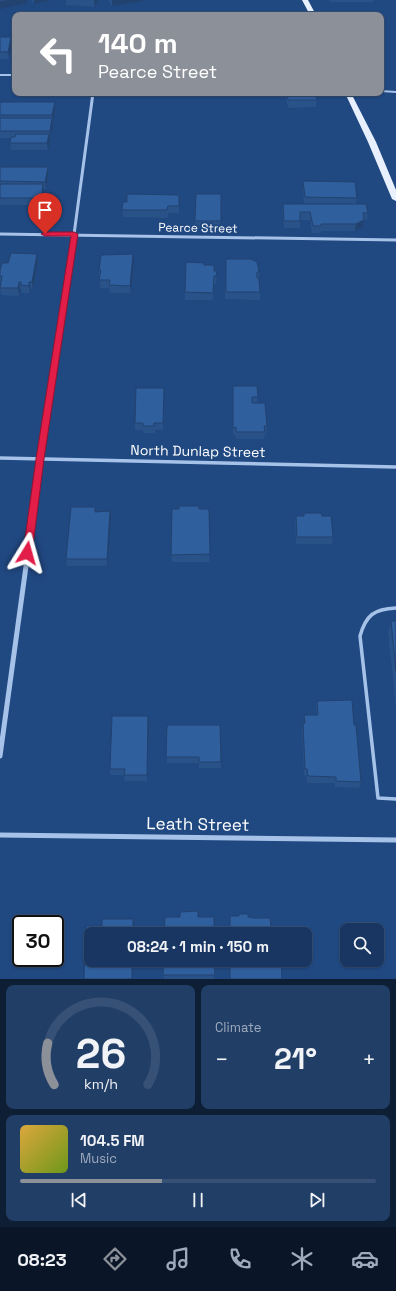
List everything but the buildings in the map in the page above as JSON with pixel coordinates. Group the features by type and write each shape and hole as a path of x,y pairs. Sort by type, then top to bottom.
{"main road":[{"path":"305,0 311,12"},
{"path":"349,96 372,142 396,199"}],"street":[{"path":"0,75 12,75"},
{"path":"384,91 396,92"},
{"path":"0,756 40,459 74,234 93,96"},
{"name":"Pearce Street","path":"0,234 396,240"},
{"name":"North Dunlap Street","path":"0,458 396,467"},
{"name":"Leath Street","path":"0,835 396,840"}],"lane":[{"path":"396,608 388,608 372,613 364,622 360,636 378,798 396,799"}],"route":[{"path":"27,553 74,234 45,234"}]}
